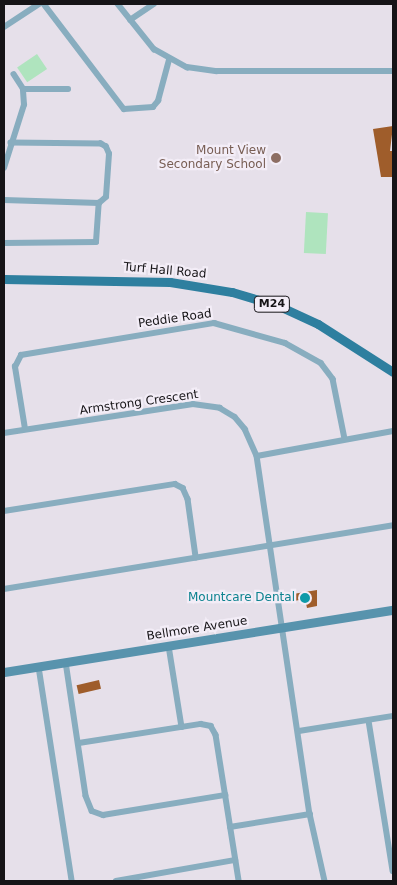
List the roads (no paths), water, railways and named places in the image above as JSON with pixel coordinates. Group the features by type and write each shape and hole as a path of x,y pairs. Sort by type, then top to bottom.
{"main road":[{"name":"Turf Hall Road","path":"4,279 162,281 225,290 272,304 318,324 393,372"}],"street":[{"path":"4,27 39,4"},
{"path":"44,4 124,109 153,107 158,101 169,60"},
{"path":"118,4 154,49 169,60 186,67 216,71 393,71"},
{"path":"130,20 154,4"},
{"path":"4,168 23,110 23,89 14,75"},
{"path":"23,89 68,89"},
{"path":"4,200 100,203 106,198 109,154 106,147 100,144 11,143"},
{"path":"4,243 96,242 100,203"},
{"name":"Peddie Road","path":"26,430 15,367 21,355 214,323 285,343 322,363 333,379 345,439"},
{"name":"Armstrong Crescent","path":"4,433 201,404 220,408 235,417 250,436 258,456 310,814 325,881"},
{"path":"258,456 393,431"},
{"path":"4,511 175,484 183,488 188,499 196,557"},
{"path":"4,589 271,543 393,525"},
{"name":"Bellmore Avenue","path":"4,672 393,610"},
{"path":"169,646 182,727"},
{"path":"66,662 87,803 98,815 225,795"},
{"path":"39,666 72,881"},
{"path":"299,731 393,716"},
{"path":"369,721 393,870"},
{"path":"79,743 204,723 214,730 239,881"},
{"path":"230,827 310,814"},
{"path":"116,881 235,860"}],"place":[{"name":"Mount View Secondary School","path":"276,158"},
{"name":"Mountcare Dental","path":"305,598"}]}
